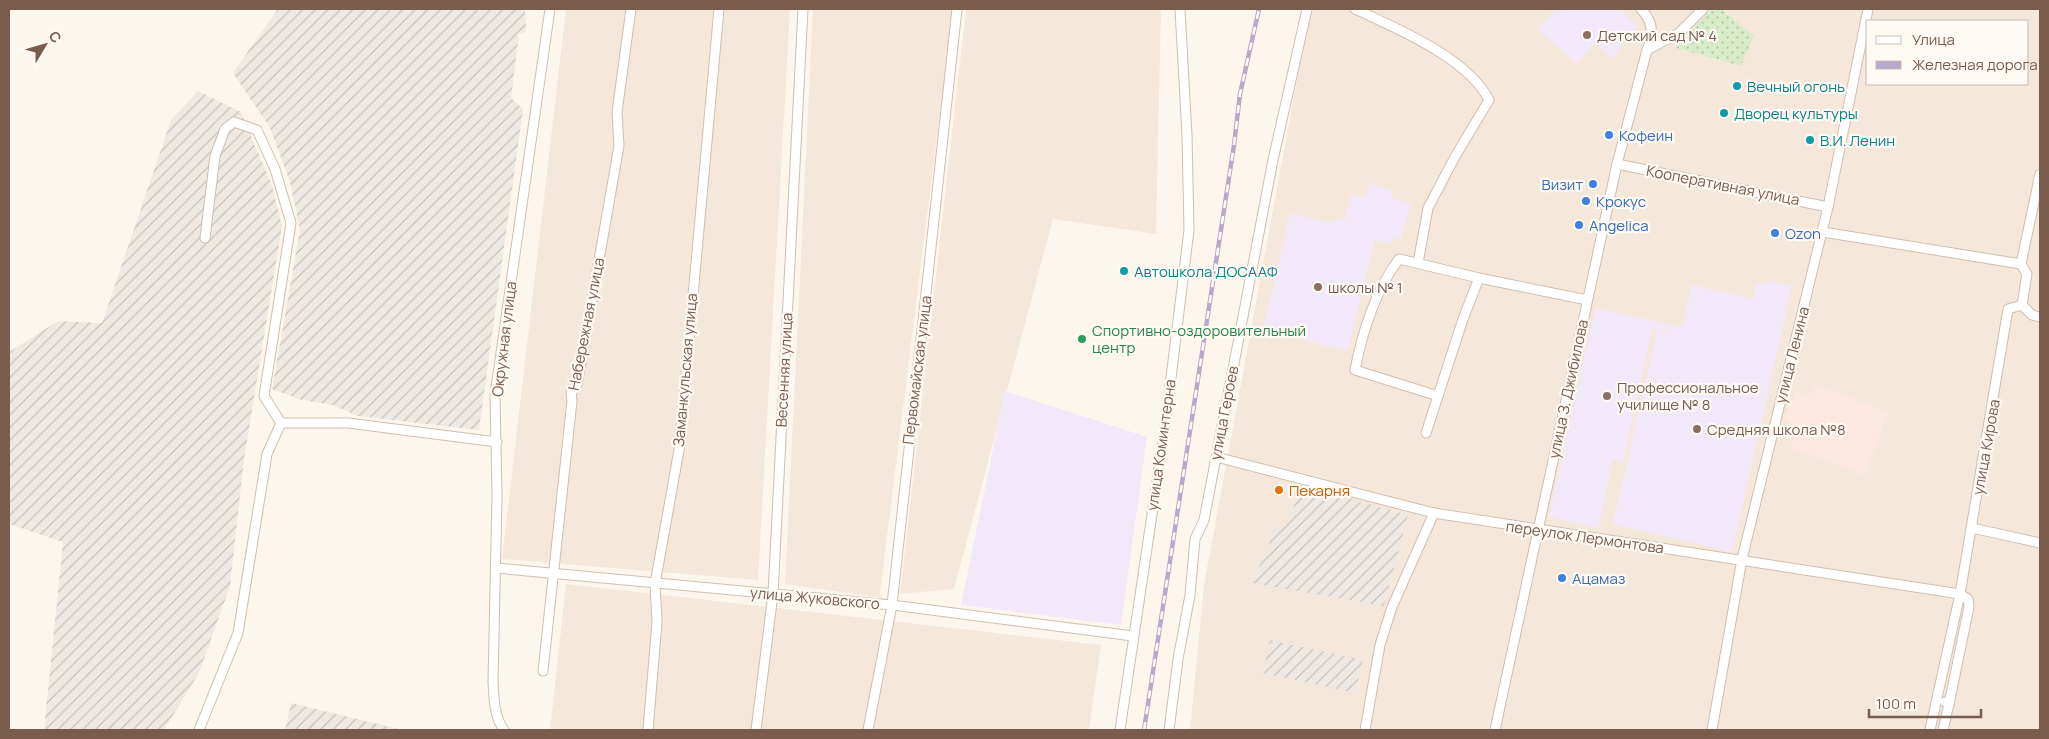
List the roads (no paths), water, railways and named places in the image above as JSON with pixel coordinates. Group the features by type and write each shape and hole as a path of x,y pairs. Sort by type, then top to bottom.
{"street":[{"name":"Окружная улица","path":"504,730 500,724 495,704 493,682 497,442 495,395 550,9"},
{"name":"Набережная улица","path":"543,671 572,400 571,393 577,385 619,146 617,112 631,9"},
{"name":"Заманкульская улица","path":"648,730 658,622 655,584 678,450 719,9"},
{"name":"Весенняя улица","path":"756,730 773,594 803,9"},
{"name":"Первомайская улица","path":"868,730 892,605 956,9"},
{"name":"улица Коминтерна","path":"1120,730 1165,427 1189,230 1187,136 1180,9"},
{"name":"улица Героев","path":"1169,730 1178,659 1190,595 1195,539 1204,520 1273,160 1307,9"},
{"path":"1355,9 1425,41 1482,86 1489,100 1456,155 1428,208 1418,263"},
{"name":"улица З. Джибилова","path":"1495,730 1536,530 1617,164 1647,50 1653,37 1648,16 1641,9"},
{"path":"1647,50 1679,33 1703,9"},
{"name":"улица Ленина","path":"1712,730 1742,559 1823,232 1868,9"},
{"path":"205,238 215,156 225,129 234,122 257,130 275,170 291,223 264,396 281,423"},
{"name":"Кооперативная улица","path":"1617,164 1828,207"},
{"path":"2040,174 2021,264 2027,274 2022,305 2032,315 2040,317"},
{"path":"1823,232 2021,264"},
{"path":"1438,396 1355,370 1360,345 1383,286 1399,259 1479,278 1587,300"},
{"path":"1426,433 1463,320 1479,278"},
{"name":"улица Кирова","path":"1930,730 1960,594 2008,309 2022,305"},
{"path":"281,423 348,424 497,442"},
{"path":"199,730 238,633 267,454 281,423"},
{"name":"переулок Лермонтова","path":"1216,457 1434,514 1742,559 1960,594"},
{"path":"1365,730 1380,645 1392,607 1434,514"},
{"path":"1972,528 2040,543"},
{"name":"улица Жуковского","path":"496,568 892,605 1133,636"},
{"path":"1943,730 1969,607 1968,599 1960,594"},
{"path":"1937,700 1950,704"}],"railway":[{"path":"1144,730 1234,145 1240,94 1259,9"}],"place":[{"name":"Детский сад № 4","path":"1587,35"},
{"name":"Вечный огонь","path":"1737,86"},
{"name":"Дворец культуры","path":"1724,113"},
{"name":"Кофеин","path":"1609,135"},
{"name":"В.И. Ленин","path":"1810,140"},
{"name":"Визит","path":"1593,184"},
{"name":"Крокус","path":"1586,201"},
{"name":"Angelica","path":"1579,225"},
{"name":"Ozon","path":"1775,233"},
{"name":"Автошкола ДОСААФ","path":"1124,271"},
{"name":"школы № 1","path":"1318,287"},
{"name":"Спортивно-оздоровительный центр","path":"1082,339"},
{"name":"Профессиональное училище № 8","path":"1607,396"},
{"name":"Средняя школа №8","path":"1697,429"},
{"name":"Пекарня","path":"1279,490"},
{"name":"Ацамаз","path":"1562,578"}]}
